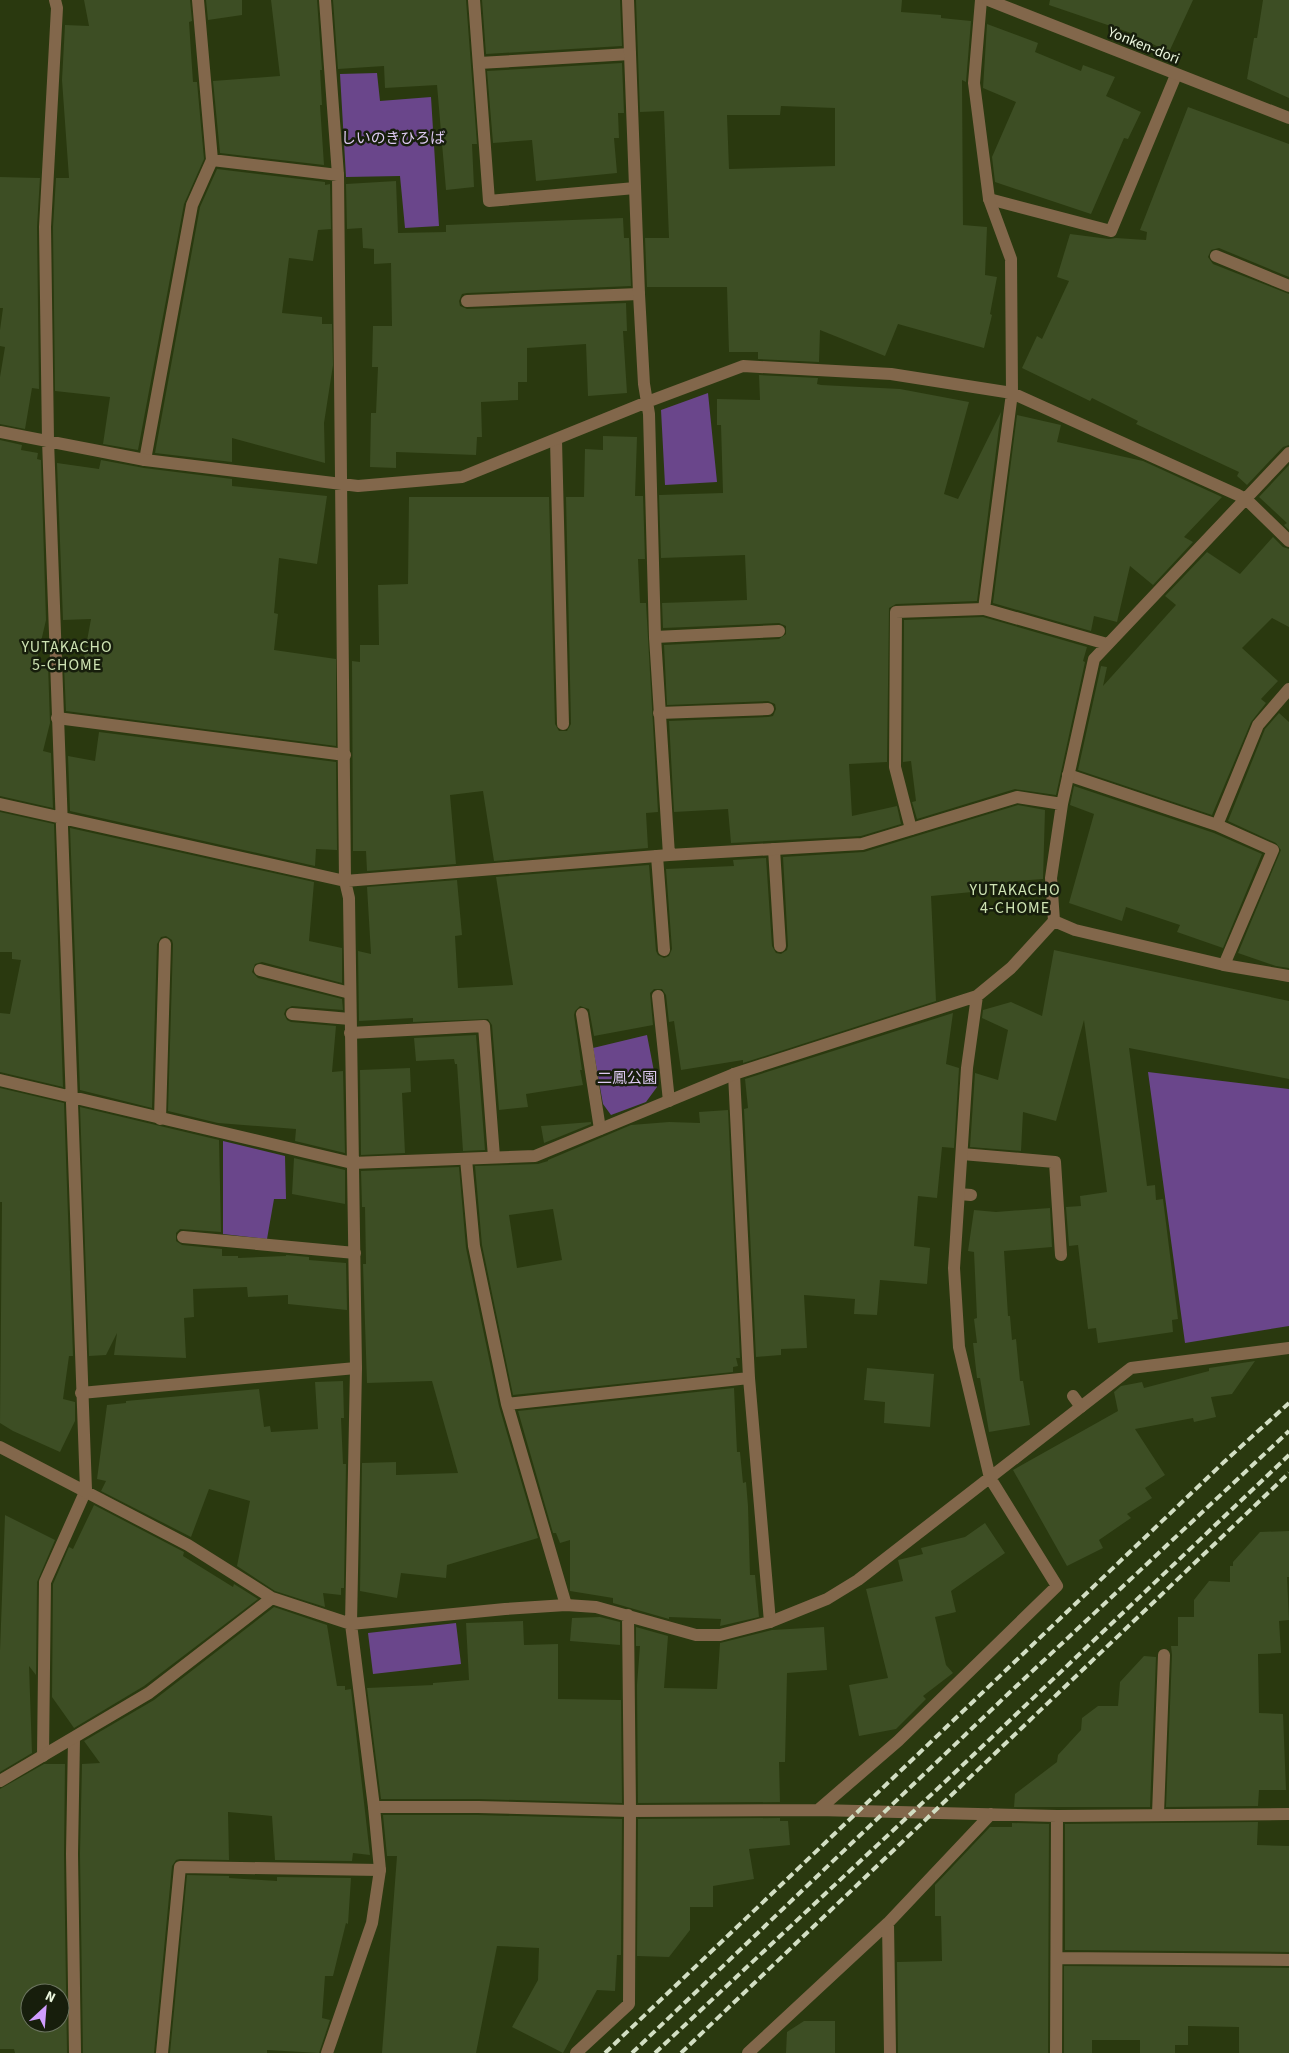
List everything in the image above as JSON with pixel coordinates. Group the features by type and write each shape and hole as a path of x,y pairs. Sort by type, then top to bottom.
{"street":[{"path":"43,1756 45,1582 86,1490 60,818 48,440 45,226 57,8 55,0"},
{"path":"145,460 192,204 212,160 198,0"},
{"path":"325,0 338,175 343,485 345,881 349,898 356,1368 351,1624 380,1870 372,1923 327,2053"},
{"path":"474,0 489,202 635,188"},
{"path":"628,0 639,294 647,402 659,713 664,950"},
{"path":"981,0 974,83 989,199 1011,258 1012,393 984,609"},
{"name":"Yonken-dori","path":"988,0 1289,118"},
{"path":"479,63 630,54"},
{"path":"989,199 1111,231 1176,75"},
{"path":"212,160 338,175"},
{"path":"1216,256 1289,286"},
{"path":"467,301 639,294"},
{"path":"0,432 145,460 358,486 462,477 647,402 742,366 891,374 1012,393 1246,499 1289,541"},
{"path":"556,440 563,724"},
{"path":"0,1080 352,1163 536,1156 734,1074 974,993 1009,966 1054,921 1051,878 1062,804 1094,660 1107,644 1289,453"},
{"path":"911,829 894,767 896,612 984,609 1107,644"},
{"path":"655,636 779,631"},
{"path":"1217,825 1258,725 1289,689"},
{"path":"659,713 768,709"},
{"path":"57,718 345,755"},
{"path":"1068,775 1217,825 1274,850 1224,966"},
{"path":"0,804 345,881 663,856 862,844 1017,797 1062,804"},
{"path":"774,849 780,946"},
{"path":"1054,921 1075,930 1224,966 1289,976"},
{"path":"160,1119 165,944"},
{"path":"260,970 350,993"},
{"path":"818,1810 898,1740 1057,1586 990,1478 959,1347 954,1268 965,1194 962,1154 974,993"},
{"path":"658,996 669,1101"},
{"path":"292,1014 350,1019"},
{"path":"582,1014 600,1129"},
{"path":"350,1033 484,1026 494,1157"},
{"path":"734,1074 749,1378 770,1622"},
{"path":"962,1154 1055,1162 1061,1256"},
{"path":"466,1159 474,1246 506,1404 566,1605"},
{"path":"183,1237 354,1253"},
{"path":"0,1447 86,1490 188,1545 272,1598 351,1624 566,1605 596,1607 696,1635 720,1635 770,1622 827,1599 858,1580 1131,1368 1289,1348"},
{"path":"81,1393 356,1368"},
{"path":"506,1404 749,1378"},
{"path":"1073,1396 1081,1407"},
{"path":"0,1781 149,1693 272,1598"},
{"path":"576,2053 629,2004 628,1615"},
{"path":"1158,1814 1164,1655"},
{"path":"74,1739 72,1854 75,2053"},
{"path":"374,1807 478,1806 630,1811 818,1810 1057,1816 1289,1814"},
{"path":"748,2053 888,1923 991,1814"},
{"path":"1056,2053 1057,1816"},
{"path":"162,2053 180,1867 380,1870"},
{"path":"888,1923 890,2053"},
{"path":"1057,1958 1289,1960"}],"green space":[{"name":"しいのきひろば","path":"377,73 380,101 431,97 439,226 405,228 400,176 346,177 340,74"},
{"path":"708,393 717,482 665,485 661,410"},
{"name":"二鳳公園","path":"647,1035 657,1087 646,1102 611,1115 603,1104 593,1048"},
{"path":"1148,1072 1289,1089 1289,1326 1185,1343"},
{"path":"223,1141 285,1156 286,1199 274,1199 267,1239 223,1234"},
{"path":"456,1623 461,1664 373,1674 368,1633"}],"building":[{"path":"84,0 190,0 192,21 189,22 193,82 197,82 204,159 184,204 138,450 103,444 110,397 55,391 53,227 56,178 69,178 62,80 65,25 89,26"},
{"path":"206,0 242,0 242,15 208,20"},
{"path":"271,0 317,0 322,70 320,70 322,105 320,105 324,165 220,153 213,81 280,76"},
{"path":"333,0 466,0 477,144 472,144 474,187 446,190 437,85 385,88 384,66 338,69"},
{"path":"482,0 620,0 622,46 486,54"},
{"path":"636,0 902,0 901,12 941,15 941,18 971,21 966,82 962,80 963,225 987,227 985,275 997,277 990,314 992,315 984,348 898,324 885,356 820,330 819,362 758,359 758,352 729,352 727,287 647,287 645,238 669,238 664,111 640,112","holes":["781,106 835,108 835,166 729,169 727,115 780,115"]},
{"path":"1050,0 1193,0 1169,52 1134,34 1049,5"},
{"path":"1263,0 1289,0 1289,98 1247,79 1254,38 1257,38"},
{"path":"987,24 1038,43 1035,52 1081,71 1083,65 1115,77 1106,96 1141,112 1128,139 1124,138 1091,214 995,182 992,157 1016,102 983,88"},
{"path":"622,63 624,113 618,113 619,138 614,138 617,173 536,181 532,140 493,143 487,71"},
{"path":"1188,107 1289,144 1289,277 1219,248 1211,250 1208,257 1213,264 1289,294 1289,445 1283,447 1247,485 1237,476 1239,472 1136,424 1138,421 1092,398 1090,401 1022,368 1037,336 1042,339 1069,281 1057,277 1070,234 1109,239 1146,240 1147,232 1140,230"},
{"path":"217,169 325,182 325,185 330,184 331,229 318,230 313,261 289,258 282,313 322,317 322,324 332,324 333,365 324,423 325,463 232,438 232,462 155,453 200,207"},
{"path":"0,177 40,178 37,227 39,389 32,388 25,429 0,424 0,377 5,347 0,346 3,308 0,308"},
{"path":"396,181 398,233 446,232 446,225 623,218 624,238 629,238 631,286 467,293 462,294 459,301 460,306 467,309 626,303 627,331 623,331 627,393 588,396 586,344 527,348 527,382 518,382 518,400 481,402 482,437 477,437 476,455 396,452 396,468 370,467 371,413 376,413 378,367 372,367 373,326 392,326 391,263 374,264 374,249 363,248 362,228 347,229 346,184"},
{"path":"759,375 818,378 817,384 821,385 900,389 969,402 944,494 958,499 1001,412 977,601 896,604 889,608 887,762 849,764 852,816 897,806 901,824 861,836 731,843 728,809 674,812 669,721 768,717 773,716 776,709 775,704 768,701 667,705 664,645 779,639 786,634 786,626 779,623 663,628 662,603 747,600 745,555 661,558 659,495 723,493 721,425 717,425 717,399 760,400"},
{"path":"1017,415 1061,425 1057,442 1143,461 1222,497 1184,537 1193,542 1153,585 1130,566 1117,622 1094,616 1091,631 993,603"},
{"path":"603,436 637,437 635,496 643,496 645,559 638,559 640,603 646,603 658,812 646,813 648,848 494,861 483,791 450,795 456,864 367,871 366,851 353,851 352,661 360,662 360,645 379,645 378,585 408,584 409,497 549,497 555,724 559,731 567,731 571,724 566,497 584,497 585,449 603,450"},
{"path":"0,440 22,445 21,450 38,453 37,459 41,460 46,620 36,663 48,664 50,723 43,751 51,753 53,808 0,796"},
{"path":"101,460 144,468 232,479 232,486 327,496 317,564 279,558 274,613 278,614 274,650 336,659 336,746 66,711 64,666 82,668 91,619 63,620 57,463 99,469"},
{"path":"1289,465 1289,530 1284,525 1287,523 1259,497"},
{"path":"1273,537 1283,547 1289,549 1289,627 1272,618 1242,648 1278,681 1261,699 1266,703 1251,722 1212,815 1078,770 1101,666 1107,667 1103,686 1176,605 1165,596 1207,552 1240,574"},
{"path":"983,617 1087,647 1056,795 1015,789 917,819 912,802 916,801 911,761 903,762 904,620"},
{"path":"1279,713 1289,722 1289,968 1276,966 1238,953 1281,850 1276,843 1228,821 1265,729"},
{"path":"99,732 336,762 337,850 316,849 315,866 70,811 68,756 95,761"},
{"path":"1074,786 1214,833 1262,854 1223,948 1177,932 1180,925 1126,907 1122,921 1069,903 1094,814 1070,805"},
{"path":"1018,805 1045,810 1043,879 1004,882 972,887 972,892 931,896 936,1001 743,1063 743,1060 681,1070 674,1021 669,1022 666,995 662,989 654,989 650,993 653,1025 594,1036 589,1009 580,1006 574,1015 583,1085 526,1094 528,1107 499,1110 492,1025 488,1019 413,1022 413,1018 359,1021 358,951 371,954 367,887 457,880 462,935 455,936 458,988 513,985 496,877 649,865 656,951 658,955 664,958 669,956 672,949 666,869 734,866 733,860 766,858 772,946 776,953 781,954 787,950 788,946 783,857 864,852"},
{"path":"0,812 54,824 63,1087 0,1072 0,1013 10,1014 21,960 12,959 12,952 0,952"},
{"path":"70,828 314,882 309,941 342,948 342,983 262,962 255,964 252,972 258,978 342,999 343,1010 292,1006 286,1009 284,1014 287,1020 291,1022 336,1026 332,1072 343,1071 345,1153 295,1141 296,1129 218,1123 168,1111 173,944 172,940 166,936 161,937 157,944 152,1108 80,1090"},
{"path":"1054,950 1289,1001 1289,1079 1129,1048 1147,1186 1155,1185 1156,1200 1163,1199 1178,1319 1172,1320 1173,1332 1098,1343 1096,1328 1088,1329 1078,1245 1069,1246 1066,1207 1081,1206 1080,1196 1107,1192 1084,1020 1056,1121 1023,1112 1021,1151 970,1147 975,1073 998,1080 1008,1030 982,1018 983,1010 1011,1002 1042,1016"},
{"path":"953,1013 946,1064 959,1068 954,1148 942,1147 937,1198 918,1196 914,1246 930,1248 927,1284 880,1280 877,1315 854,1314 855,1299 804,1295 807,1348 781,1349 781,1355 756,1357 744,1109 748,1108 745,1079"},
{"path":"476,1035 485,1150 463,1151 457,1064 455,1064 454,1059 416,1061 414,1038"},
{"path":"410,1068 411,1092 402,1093 405,1153 361,1155 360,1070"},
{"path":"0,1088 64,1103 73,1356 69,1356 63,1399 75,1402 75,1421 60,1452 13,1431 0,1423 2,1202 0,1202"},
{"path":"80,1107 219,1140 221,1232 180,1229 176,1233 176,1241 182,1245 222,1249 222,1256 238,1256 238,1258 286,1255 309,1257 309,1260 346,1263 347,1310 288,1304 288,1295 248,1297 247,1287 193,1289 194,1317 184,1318 186,1358 114,1355 117,1333 106,1355 89,1356"},
{"path":"728,1110 740,1358 736,1358 738,1366 733,1367 733,1372 513,1395 482,1245 475,1166 538,1164 631,1125 669,1122 700,1123 699,1112","holes":["553,1209 562,1260 517,1268 509,1215"]},
{"path":"591,1122 591,1124 544,1143 541,1126"},
{"path":"294,1158 345,1170 345,1204 292,1194"},
{"path":"459,1167 466,1248 499,1406 538,1538 447,1565 446,1578 401,1573 397,1598 360,1591 362,1463 396,1462 396,1475 458,1473 432,1381 367,1383 363,1264 366,1264 365,1207 362,1207 361,1171"},
{"path":"1050,1208 1052,1247 1004,1251 1008,1316 1010,1316 1012,1340 1016,1339 1020,1381 1023,1381 1030,1425 989,1432 980,1378 977,1378 973,1343 977,1343 974,1319 977,1318 974,1252 968,1251 974,1210 996,1212"},
{"path":"1255,1361 1232,1394 1211,1397 1216,1417 1194,1422 1193,1418 1135,1429 1165,1475 1145,1488 1152,1498 1127,1514 1131,1518 1099,1540 1103,1548 1067,1566 1013,1470 1118,1411 1114,1392 1121,1386 1142,1382 1144,1388 1209,1371 1209,1368"},
{"path":"867,1368 934,1374 930,1427 884,1423 885,1402 864,1400"},
{"path":"343,1381 344,1418 341,1418 343,1464 346,1464 344,1588 341,1588 341,1595 323,1593 325,1607 275,1591 237,1566 250,1501 209,1489 191,1537 101,1491 106,1481 97,1479 107,1405 126,1403 126,1401 259,1389 264,1427 270,1426 271,1432 318,1429 315,1382"},
{"path":"734,1388 737,1452 740,1452 743,1483 746,1482 750,1575 755,1575 759,1617 720,1626 721,1619 669,1617 669,1619 613,1603 613,1598 570,1591 570,1540 560,1543 556,1533 553,1533 518,1411"},
{"path":"94,1505 184,1552 183,1556 233,1587 234,1584 258,1599 144,1686 74,1728 52,1697 53,1584 69,1547 73,1549"},
{"path":"5,1515 55,1540 37,1582 36,1675 29,1666 32,1753 0,1772 0,1651"},
{"path":"985,1523 1005,1553 951,1591 956,1612 935,1617 946,1665 953,1673 923,1696 926,1699 896,1729 859,1736 849,1685 888,1678 866,1589 903,1581 898,1560 923,1554 921,1548 965,1537"},
{"path":"1289,1531 1289,1577 1287,1577 1289,1620 1279,1621 1281,1653 1258,1654 1259,1713 1283,1714 1286,1790 1259,1790 1258,1806 1166,1807 1171,1646 1178,1646 1178,1617 1194,1617 1194,1600 1209,1581 1230,1582 1230,1566 1233,1566 1233,1562 1260,1532"},
{"path":"274,1607 327,1625 337,1686 345,1686 345,1690 351,1689 370,1855 353,1853 352,1861 275,1860 272,1816 228,1812 229,1860 180,1859 176,1860 172,1866 154,2053 83,2053 80,1854 82,1764 100,1763 84,1741 154,1700"},
{"path":"600,1617 620,1622 620,1645 570,1641 572,1618"},
{"path":"523,1621 524,1645 558,1644 558,1699 621,1700 622,1803 478,1799 381,1799 367,1688 433,1685 433,1683 469,1680 466,1623"},
{"path":"636,1627 668,1636 664,1688 717,1689 720,1643 772,1630 824,1627 827,1670 787,1673 785,1762 779,1762 780,1802 638,1803 637,1685 640,1646 636,1646"},
{"path":"1144,1656 1156,1657 1150,1807 1014,1807 1015,1794 1057,1762 1058,1755 1081,1730 1082,1718 1098,1706 1118,1706 1120,1682"},
{"path":"44,1764 65,1764 66,1983 20,1983 20,2033 67,2033 67,2053 15,2053 14,2049 0,2049 0,1789"},
{"path":"383,1815 478,1815 622,1819 621,1955 617,1955 615,1991 597,1990 563,2053 512,2027 538,1980 539,1948 497,1946 476,2053 382,2053 397,1856 387,1856"},
{"path":"780,1818 780,1821 788,1821 790,1845 749,1849 754,1879 713,1886 713,1907 690,1907 690,1930 669,1957 637,1956 638,1819"},
{"path":"1258,1822 1257,1845 1289,1846 1289,1952 1065,1950 1065,1824"},
{"path":"1012,1823 1049,1824 1048,2053 898,2053 897,1962 942,1961 941,1916 935,1916 935,1885 990,1827 1012,1827"},
{"path":"187,1875 229,1876 229,1878 277,1881 277,1877 351,1878 348,1924 346,1923 333,1976 325,1976 322,2018 330,2020 319,2053 267,2050 267,2053 170,2053"},
{"path":"1064,1966 1289,1968 1289,2053 1239,2053 1239,2027 1188,2026 1188,2045 1175,2045 1175,2053 1140,2053 1140,2040 1092,2040 1092,2053 1064,2053"},
{"path":"804,2021 835,2021 835,2053 786,2053 787,2032"}],"railway":[{"path":"605,2053 1224,1462 1289,1403"},
{"path":"632,2053 1009,1693 1289,1431"},
{"path":"655,2053 948,1779 1289,1455"},
{"path":"681,2053 1289,1473"}],"district":[{"name":"YUTAKACHO 5-CHOME","path":"67,655"},
{"name":"YUTAKACHO 4-CHOME","path":"1015,898"}]}
